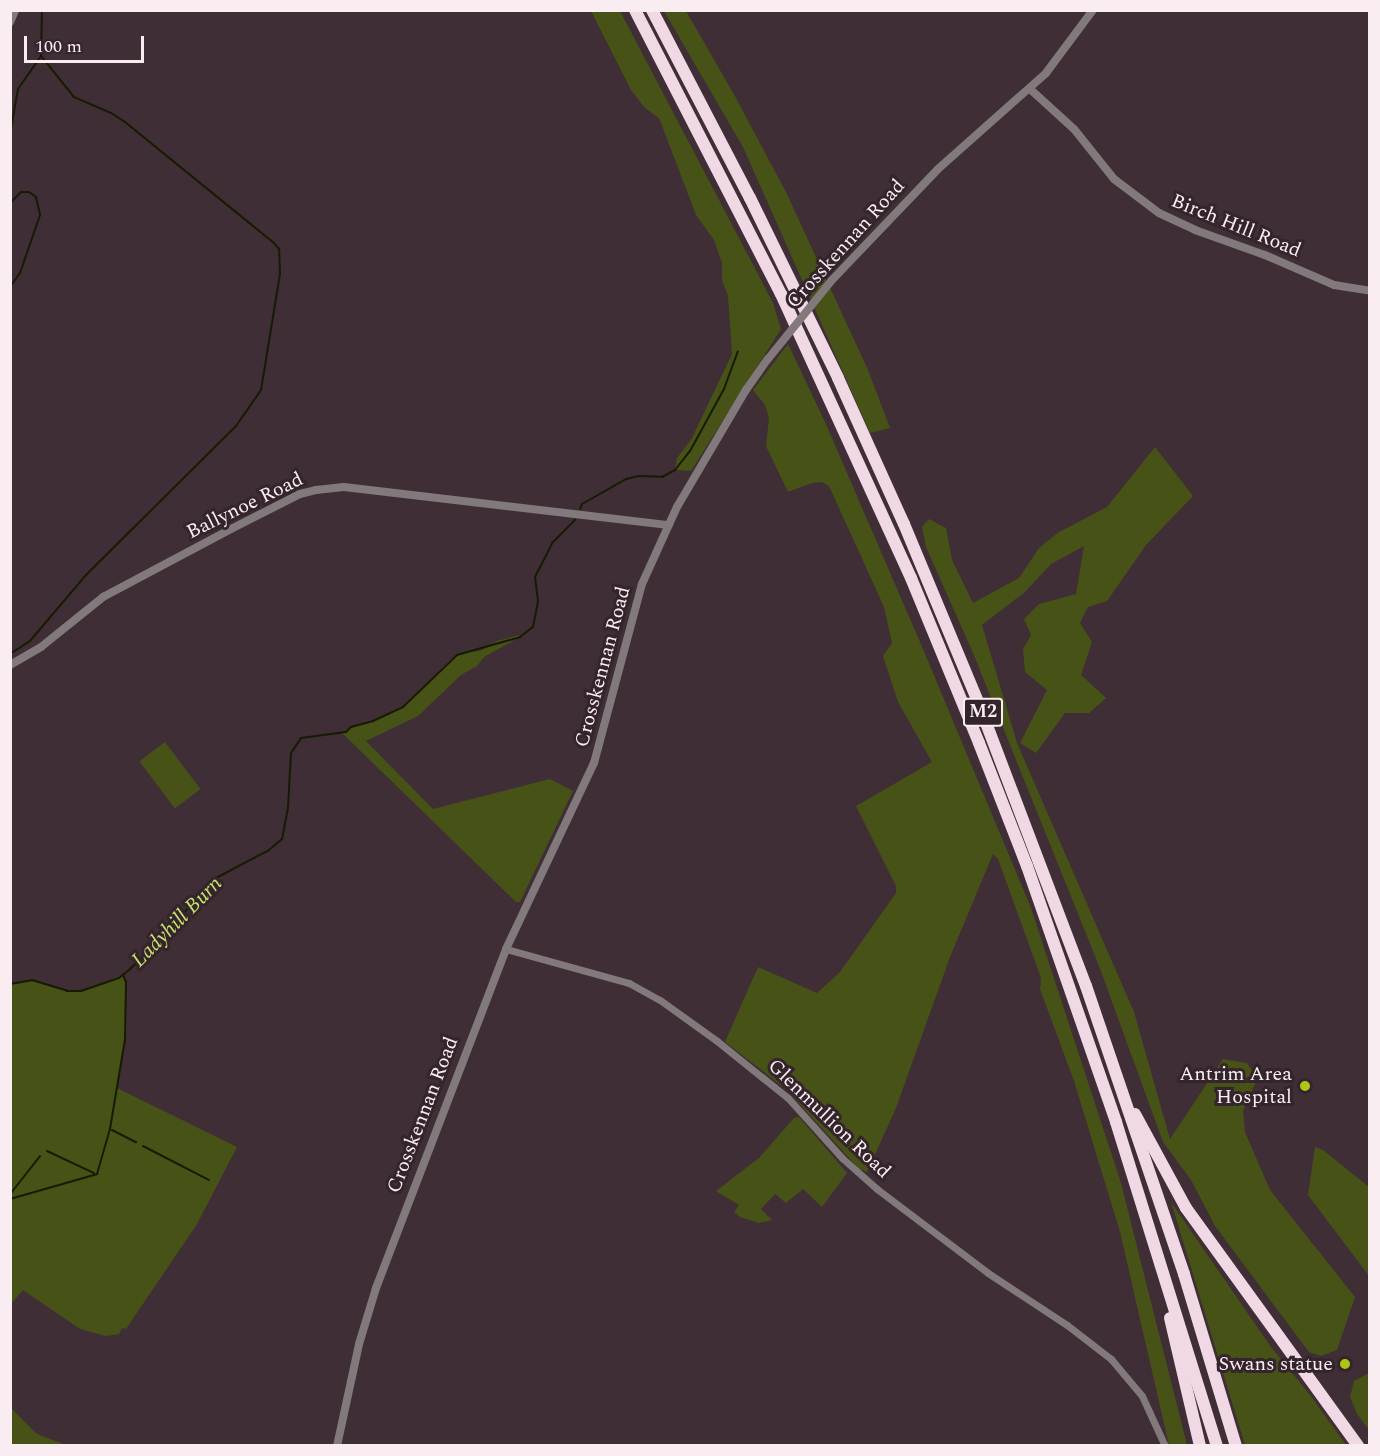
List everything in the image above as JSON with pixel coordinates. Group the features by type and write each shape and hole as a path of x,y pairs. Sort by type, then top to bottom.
{"highway":[{"name":"M2","path":"635,10 776,284 911,578 1027,866 1154,1236 1217,1446"},
{"name":"M2","path":"652,10 794,287 904,524 1021,810 1120,1086 1184,1274 1236,1446"},
{"path":"1120,1086 1186,1208 1358,1446"},
{"path":"1154,1236 1200,1446"}],"street":[{"path":"10,22 15,10"},
{"name":"Crosskennan Road","path":"337,1446 366,1315 506,949 594,763 642,584 669,525 746,390 832,280 938,169 1030,89 1065,51 1093,10"},
{"name":"Birch Hill Road","path":"1030,89 1074,129 1114,179 1159,213 1194,230 1265,255 1334,285 1370,291"},
{"name":"Ballynoe Road","path":"10,665 41,647 102,597 300,494 316,490 344,488 590,514 669,525"},
{"name":"Glenmullion Road","path":"506,949 629,982 660,1000 721,1044 788,1098 842,1158 878,1189 988,1273 1066,1325 1111,1359 1142,1396 1165,1446"}],"green space":[{"path":"591,11 620,11 773,303 781,329 691,471 675,470 677,458 691,440 732,354 728,296 722,280 722,263 714,240 696,215 659,118 645,108 631,90"},
{"path":"664,11 686,11 736,98 786,192 868,370 890,428 870,433 743,147"},
{"path":"788,344 825,422 923,649 1031,908 1121,1183 1187,1445 1169,1445 1120,1232 1074,1081 1040,989 1041,978 998,859 993,854 950,957 896,1108 867,1172 859,1169 786,1089 725,1042 758,967 817,993 840,972 896,893 896,886 856,806 932,762 898,702 883,656 892,643 884,607 829,486 822,482 812,483 788,492 766,446 769,418 765,405 753,390"},
{"path":"1155,447 1193,496 1146,545 1107,601 1088,607 1080,623 1092,642 1081,675 1106,698 1089,713 1065,713 1036,753 1020,743 1047,690 1025,672 1023,649 1031,635 1024,619 1039,604 1076,594 1084,546 1051,564 1025,592 982,625 1017,743 1134,1012 1170,1139 1223,1059 1247,1063 1257,1079 1243,1111 1245,1132 1270,1190 1355,1297 1337,1350 1321,1356 1309,1352 1215,1226 1191,1180 1163,1142 1099,966 973,653 926,547 922,527 929,519 946,528 952,560 973,603 1019,578 1039,548 1059,532 1107,507"},
{"path":"519,635 520,637 484,657 477,666 461,675 418,716 366,741 433,809 550,779 573,791 520,902 516,902 342,733 351,727 373,721 403,707 449,661 461,653 480,651 497,641"},
{"path":"165,742 201,789 175,808 139,761"},
{"path":"123,975 126,982 125,1039 117,1088 237,1147 197,1224 126,1329 122,1328 119,1334 106,1336 80,1329 23,1290 11,1304 11,984 32,980 67,991 81,991"},
{"path":"799,1117 847,1173 822,1207 803,1189 786,1203 775,1194 761,1209 772,1220 759,1223 740,1217 734,1212 739,1205 716,1191 759,1158 794,1118"},
{"path":"1315,1147 1323,1150 1369,1187 1369,1276 1308,1195"},
{"path":"1171,1202 1271,1347 1346,1445 1245,1445"},
{"path":"1369,1373 1369,1430 1357,1414 1350,1397 1354,1381"},
{"path":"11,1408 37,1434 66,1445 11,1445"}],"waterway":[{"path":"10,134 18,89 41,56 42,10"},
{"path":"10,654 30,641 86,575 236,426 261,390 280,274 279,249 274,243 125,122 111,113 74,97 41,56"},
{"path":"10,203 21,192 29,192 36,197 40,215 20,273 10,287"},
{"name":"Ladyhill Burn","path":"580,509 582,504 626,479 639,476 662,477 675,470 690,451 724,389 738,351"},
{"name":"Ladyhill Burn","path":"10,984 32,980 67,991 81,991 119,978 130,969 174,927 189,906 216,878 269,850 282,839 288,808 291,753 301,738 346,732 351,727 373,721 403,707 457,655 520,637 533,627 538,601 535,577 552,543 575,520"},
{"path":"97,1174 110,1129 125,1039 126,982 123,975"},
{"path":"112,1130 136,1142"},
{"path":"143,1146 209,1180"},
{"path":"47,1151 94,1173"},
{"path":"11,1193 40,1156"},
{"path":"10,1199 97,1174"}],"place":[{"name":"Antrim Area Hospital","path":"1305,1086"},
{"name":"Swans statue","path":"1345,1364"}]}
